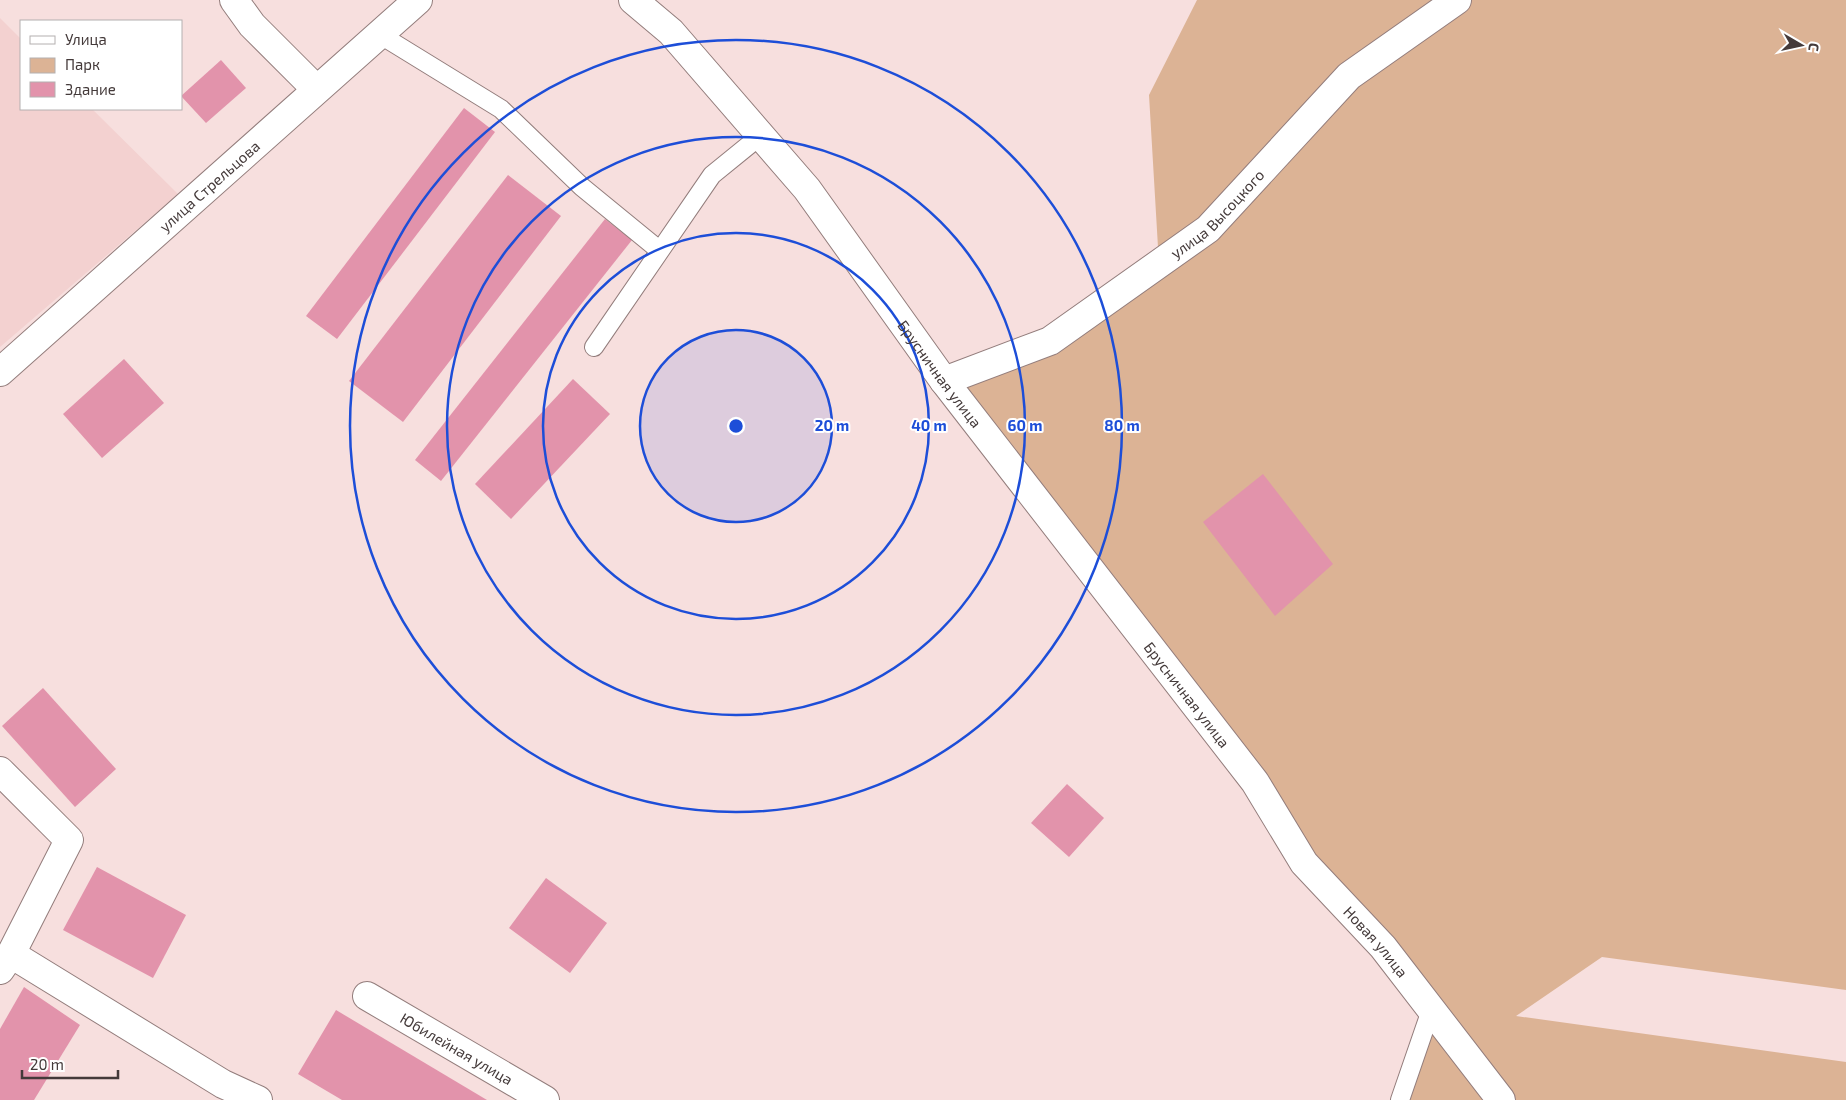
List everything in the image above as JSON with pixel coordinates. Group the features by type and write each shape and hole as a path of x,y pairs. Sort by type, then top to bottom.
{"street":[{"path":"234,0 252,25 316,89"},
{"name":"улица Стрельцова","path":"0,372 418,0"},
{"name":"Брусничная улица","path":"633,0 671,32 807,189 944,381 1255,782"},
{"name":"улица Высоцкого","path":"944,381 1050,341 1208,230 1349,76 1457,0"},
{"path":"0,771 70,840 5,962 223,1084 258,1100"},
{"name":"Новая улица","path":"1255,782 1304,863 1382,947 1501,1100"},
{"name":"Юбилейная улица","path":"367,996 545,1100"}],"lane":[{"path":"379,34 501,109 582,187 660,250"},
{"path":"594,347 712,175 760,136"},
{"path":"1400,1100 1431,1010"}],"shaded area":[{"path":"0,18 20,38 20,110 93,110 178,194 0,347"}],"green space":[{"path":"1197,0 1846,0 1846,990 1602,957 1516,1016 1846,1062 1846,1100 1400,1100 1431,1010 944,381 1050,341 1159,264 1149,95"}],"building":[{"path":"221,60 246,88 206,123 182,95"},
{"path":"464,108 495,132 337,339 306,316"},
{"path":"508,175 561,216 403,422 349,381"},
{"path":"605,219 632,240 441,481 415,460"},
{"path":"124,359 164,403 102,458 63,414"},
{"path":"573,379 610,414 511,519 475,484"},
{"path":"1263,474 1333,564 1275,616 1203,522"},
{"path":"43,688 116,769 75,807 2,726"},
{"path":"1067,784 1104,818 1069,857 1031,823"},
{"path":"97,867 186,915 153,978 63,930"},
{"path":"546,878 607,923 570,973 509,928"},
{"path":"24,987 80,1025 34,1100 0,1100 0,1029"},
{"path":"336,1010 487,1100 342,1100 298,1074"}]}
